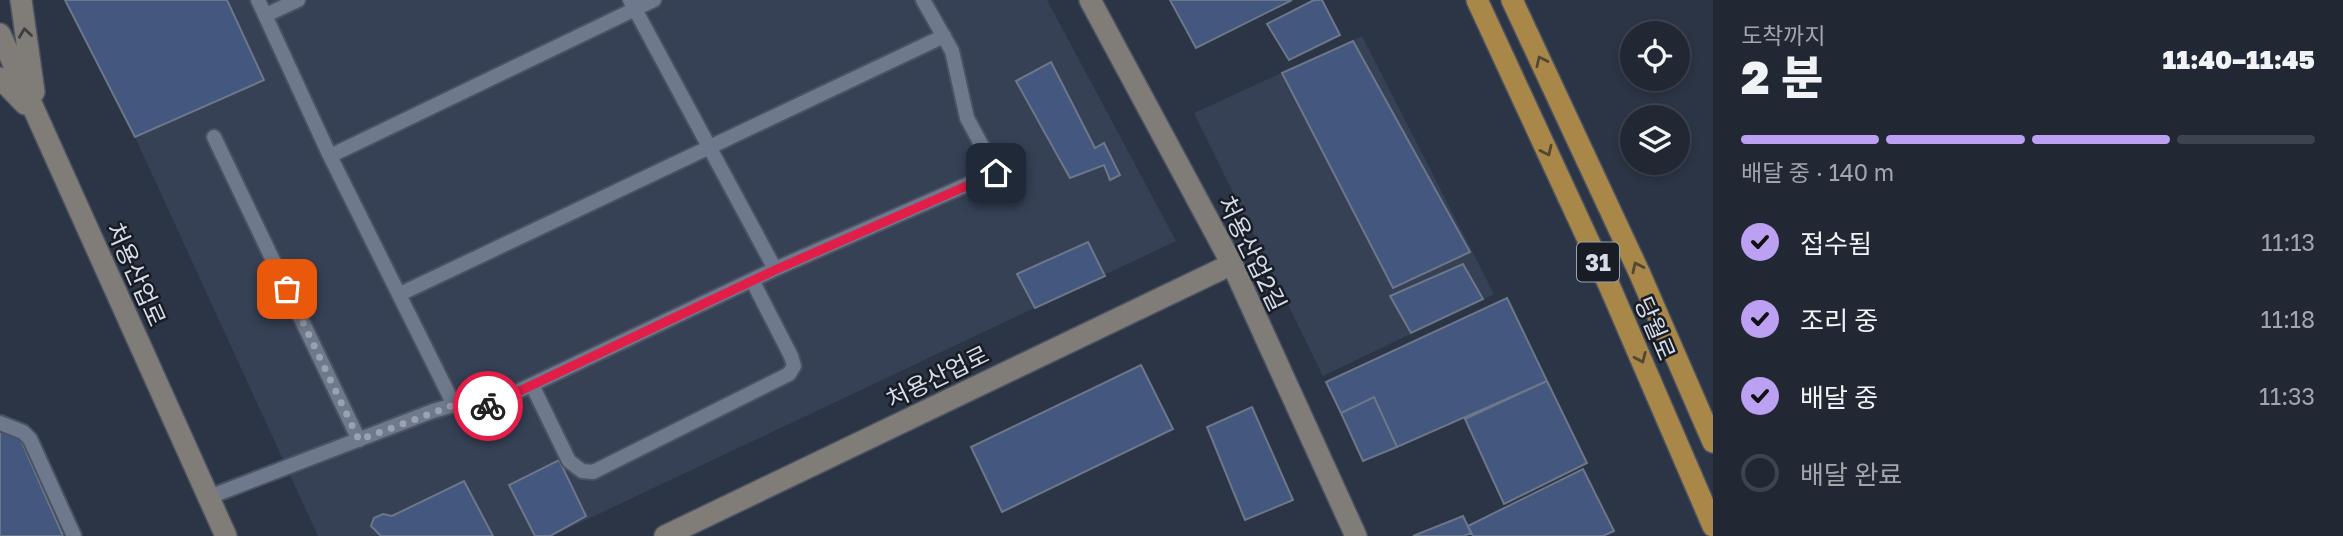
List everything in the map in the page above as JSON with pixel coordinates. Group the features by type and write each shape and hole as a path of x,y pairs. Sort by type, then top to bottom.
{"highway":[{"path":"1464,0 1529,114"},
{"name":"당월로","path":"1478,0 1609,285 1713,526"},
{"name":"당월로","path":"1515,6 1639,272 1713,442"}],"street":[{"path":"20,0 37,115"},
{"name":"처용산업2길","path":"1090,0 1232,264 1356,536"},
{"name":"처용산업로","path":"0,34 226,536"},
{"path":"0,78 37,115"},
{"name":"처용산업로","path":"665,536 1232,264"}],"lane":[{"path":"258,0 330,156 454,405"},
{"path":"265,15 298,0"},
{"path":"330,156 632,5 654,0"},
{"path":"209,497 454,405 487,406 752,280 996,173 967,118 952,51 923,0"},
{"path":"632,5 775,270"},
{"path":"400,294 944,36"},
{"path":"214,137 359,440"},
{"path":"532,385 569,461 582,471 593,472 789,374 794,366 791,356 752,280"},
{"path":"0,423 23,432 30,439 74,536"}],"shaded area":[{"path":"65,0 1047,0 1176,241 552,536 318,536 135,137"},
{"path":"1362,36 1494,294 1323,376 1194,113"}],"building":[{"path":"65,0 227,0 264,80 135,137"},
{"path":"1170,0 1292,0 1196,48"},
{"path":"1314,0 1322,0 1340,35 1289,60 1267,24"},
{"path":"1353,41 1470,252 1393,288 1282,73"},
{"path":"1051,62 1095,148 1104,143 1120,175 1110,180 1104,165 1070,178 1016,81"},
{"path":"1088,242 1105,276 1035,308 1017,274"},
{"path":"1463,264 1483,299 1411,333 1390,296"},
{"path":"1507,298 1547,381 1397,447 1374,397 1341,413 1326,382"},
{"path":"1141,365 1173,429 1002,512 971,447"},
{"path":"1547,381 1587,463 1504,504 1465,419"},
{"path":"1374,397 1397,447 1363,461 1341,413"},
{"path":"1252,407 1293,500 1245,520 1207,427"},
{"path":"0,428 21,440 63,536 0,536"},
{"path":"559,460 586,516 550,536 535,536 509,485"},
{"path":"1583,469 1614,531 1603,536 1473,536 1468,526"},
{"path":"464,481 493,536 381,536 371,526 374,518 383,514 392,516"},
{"path":"1463,516 1471,533 1464,536 1413,536"}],"way so far":[{"path":"287,289 359,440 454,405 488,406"}],"route":[{"path":"488,406 775,270 996,173"}]}
